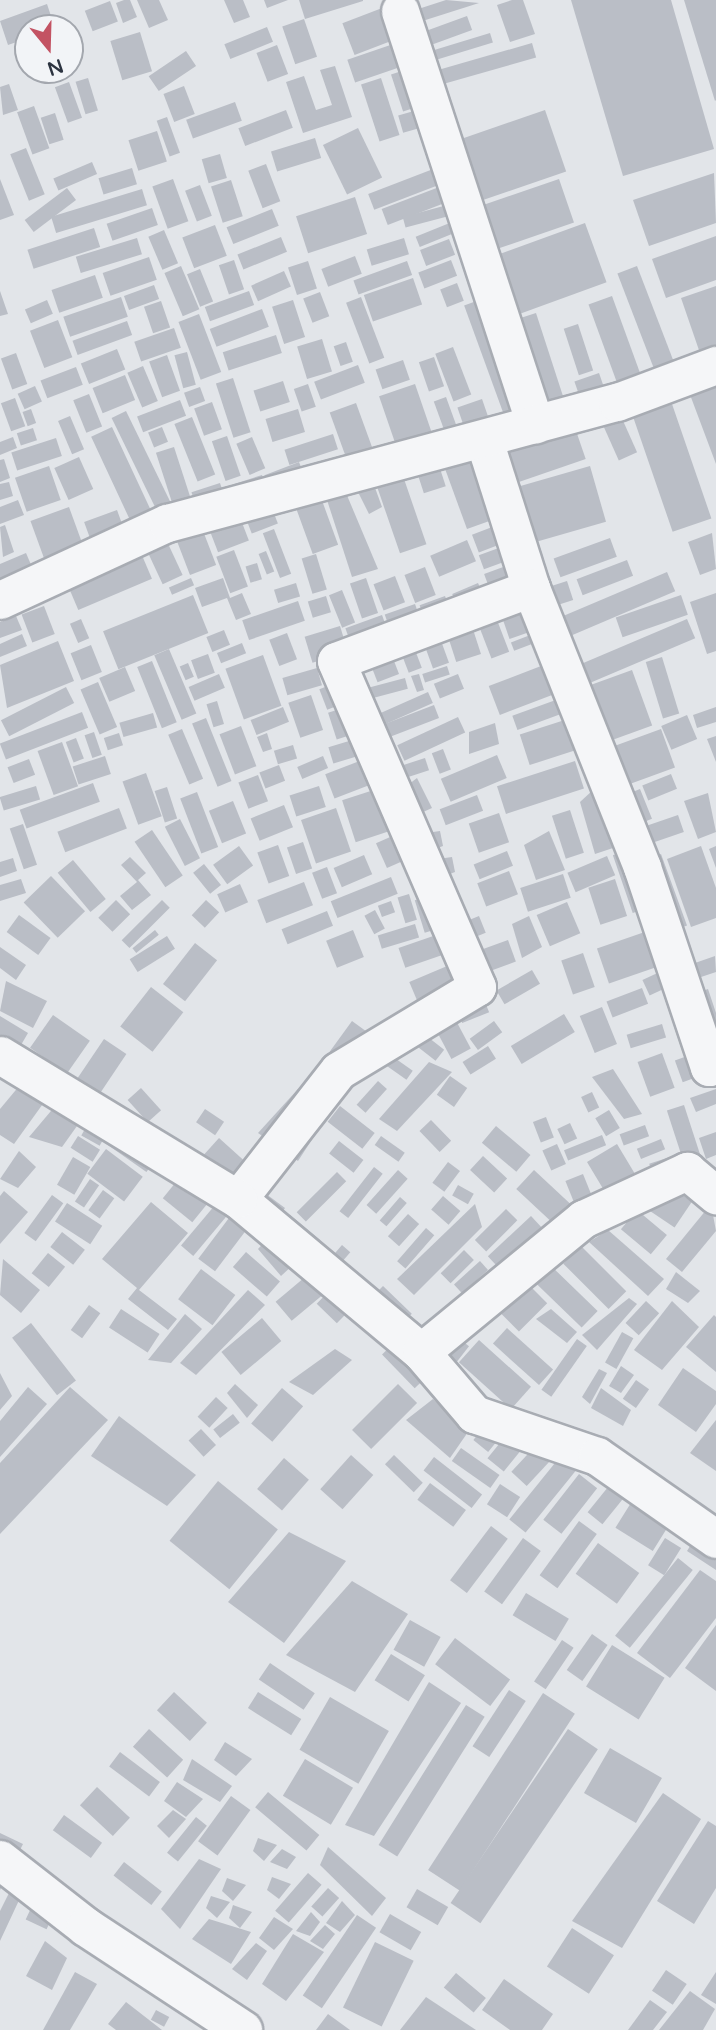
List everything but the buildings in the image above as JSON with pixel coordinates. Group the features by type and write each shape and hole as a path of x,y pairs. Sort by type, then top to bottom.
{"street":[{"path":"401,11 535,424"},
{"path":"0,600 167,523 484,440 716,365"},
{"path":"484,440 531,588 642,867 709,1066 716,1062"},
{"path":"238,1199 338,1071 477,987 336,661 531,588"},
{"path":"0,1055 238,1199 421,1352 474,1414 597,1456 716,1539"},
{"path":"421,1352 583,1219 687,1171 716,1195"},
{"path":"0,1860 86,1927 243,2030"}]}
